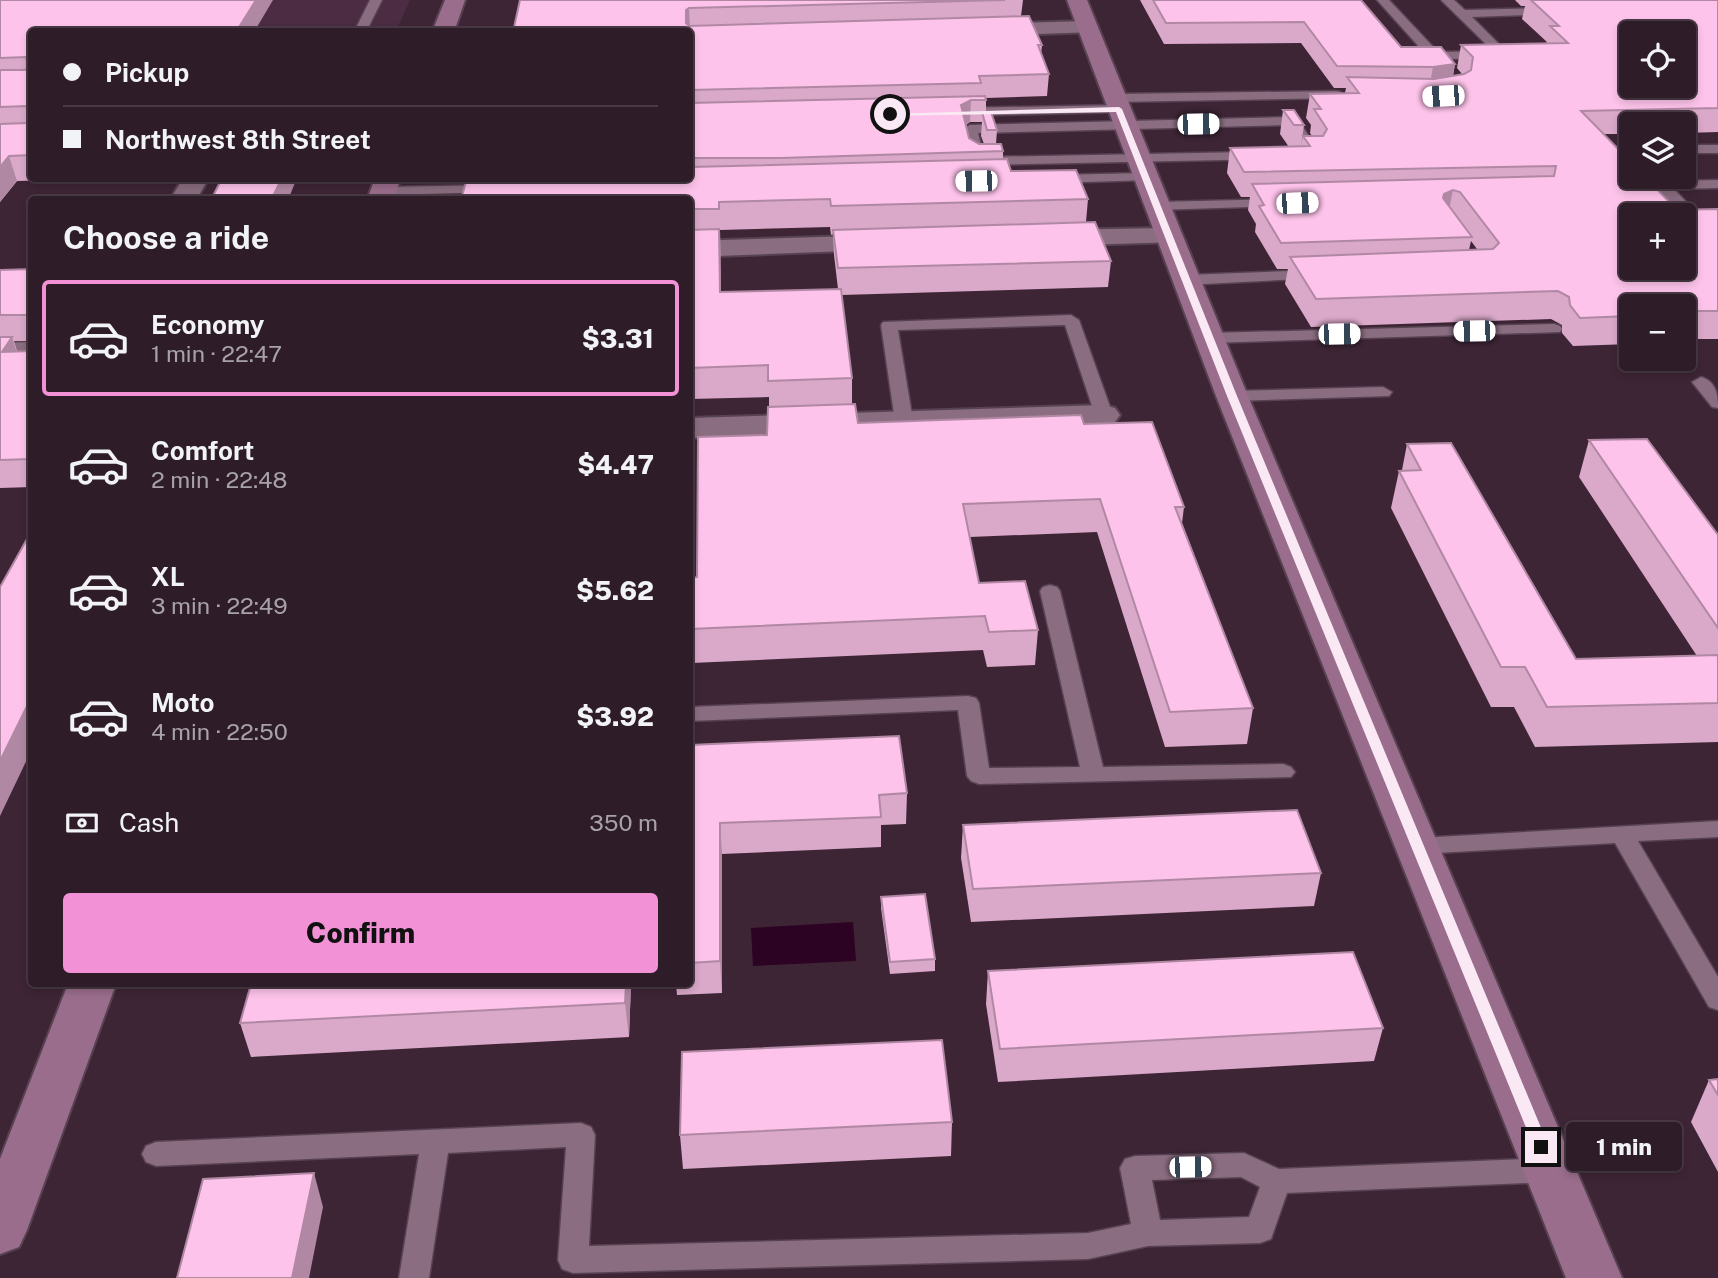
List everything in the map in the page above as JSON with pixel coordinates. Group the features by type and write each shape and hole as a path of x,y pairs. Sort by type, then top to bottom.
{"street":[{"path":"444,28 454,0"},
{"path":"960,31 1082,14 1185,280 1594,1278"},
{"path":"1023,239 1152,194"},
{"path":"693,249 906,242"},
{"path":"0,352 28,351"},
{"path":"693,428 1104,415"},
{"path":"0,1230 91,987"}],"lane":[{"path":"362,28 376,0"},
{"path":"1383,0 1455,77"},
{"path":"1434,55 1503,54 1447,0"},
{"path":"1462,14 1570,11"},
{"path":"940,113 1120,111 1292,121 1314,155 1152,194 978,161 970,128 1120,111 1352,95"},
{"path":"1696,149 1718,149"},
{"path":"1040,180 1152,194 1293,203"},
{"path":"1696,183 1718,184"},
{"path":"384,190 508,188"},
{"path":"1666,189 1690,215 1718,214"},
{"path":"1185,280 1327,275"},
{"path":"904,421 889,326 1071,320 1104,415"},
{"path":"1209,338 1554,329"},
{"path":"1701,382 1718,402"},
{"path":"1232,396 1383,392"},
{"path":"1050,591 1093,774"},
{"path":"693,714 968,703 979,776 1283,772"},
{"path":"1418,846 1718,830"},
{"path":"1622,834 1718,1000"},
{"path":"156,1154 581,1135 573,1260 1088,1246 1147,1233 1260,1230 1276,1181"},
{"path":"414,1278 435,1142"},
{"path":"1147,1233 1135,1168 1244,1165 1276,1181 1551,1170"}],"shaded area":[{"path":"0,0 410,0 397,28 28,28"},
{"path":"853,922 856,961 753,966 751,928"}],"building":[{"path":"0,0 256,0 238,28 28,28 28,67 26,57 0,58"},
{"path":"520,0 1005,0 689,8 686,10 686,23 689,26 1029,16 1042,45 1038,45 1049,74 979,76 981,83 693,90 693,28 514,28"},
{"path":"1153,0 1361,0 1401,47 1441,47 1455,64 1433,67 1337,66 1304,22 1166,23"},
{"path":"1531,0 1718,0 1718,108 1581,111 1619,150 1619,189 1657,189 1670,203 1619,203 1619,280 1696,280 1696,210 1718,209 1718,311 1696,311 1696,294 1619,294 1619,316 1580,318 1570,305 1569,297 1558,291 1316,299 1290,257 1493,249 1499,243 1460,192 1453,190 1444,194 1443,198 1472,237 1281,243 1259,206 1264,205 1252,184 1554,176 1556,166 1244,172 1230,148 1310,146 1303,136 1323,136 1327,129 1314,109 1321,109 1310,94 1359,93 1347,77 1434,79 1464,74 1471,70 1473,57 1461,45 1568,43 1550,26 1559,26"},
{"path":"28,67 28,155 9,156 0,167 0,124 27,123 27,106 0,107 0,70 25,70"},
{"path":"985,96 986,100 971,100 961,105 969,138 979,144 1001,144 1003,151 693,158 693,103"},
{"path":"1283,110 1294,110 1304,125 1294,125"},
{"path":"982,112 991,112 997,130 987,130"},
{"path":"1007,159 1011,171 1076,170 1088,199 831,206 830,199 719,202 719,209 693,209 693,196 462,196 466,182 693,182 693,167"},
{"path":"220,182 280,182 273,196 213,196"},
{"path":"1095,222 1111,261 838,268 833,230"},
{"path":"719,229 720,292 841,289 852,378 768,381 768,365 693,368 693,230"},
{"path":"28,269 26,315 0,315 0,270"},
{"path":"0,337 12,337 2,352 28,351 28,459 0,460"},
{"path":"855,404 858,423 1081,415 1084,424 1152,422 1184,507 1175,507 1253,708 1170,712 1100,499 963,504 979,583 1025,581 1038,630 989,632 985,616 693,629 693,578 697,577 698,437 767,435 768,407"},
{"path":"1647,439 1718,535 1718,628 1589,440"},
{"path":"1451,443 1576,659 1718,655 1718,703 1547,707 1525,667 1501,667 1399,471 1421,470 1407,444"},
{"path":"28,537 28,704 0,761 0,587"},
{"path":"899,736 907,793 879,795 881,817 720,823 720,961 693,963 693,745"},
{"path":"1297,810 1321,873 973,889 963,825"},
{"path":"925,894 935,959 890,962 881,897"},
{"path":"1353,952 1383,1028 1000,1049 988,971"},
{"path":"250,987 626,987 625,1003 240,1023"},
{"path":"942,1040 952,1122 680,1135 682,1052"},
{"path":"1718,1079 1718,1095 1709,1080"},
{"path":"314,1173 292,1278 177,1278 203,1179"}],"route":[{"path":"890,114 1119,109 1232,396 1541,1147"}]}
